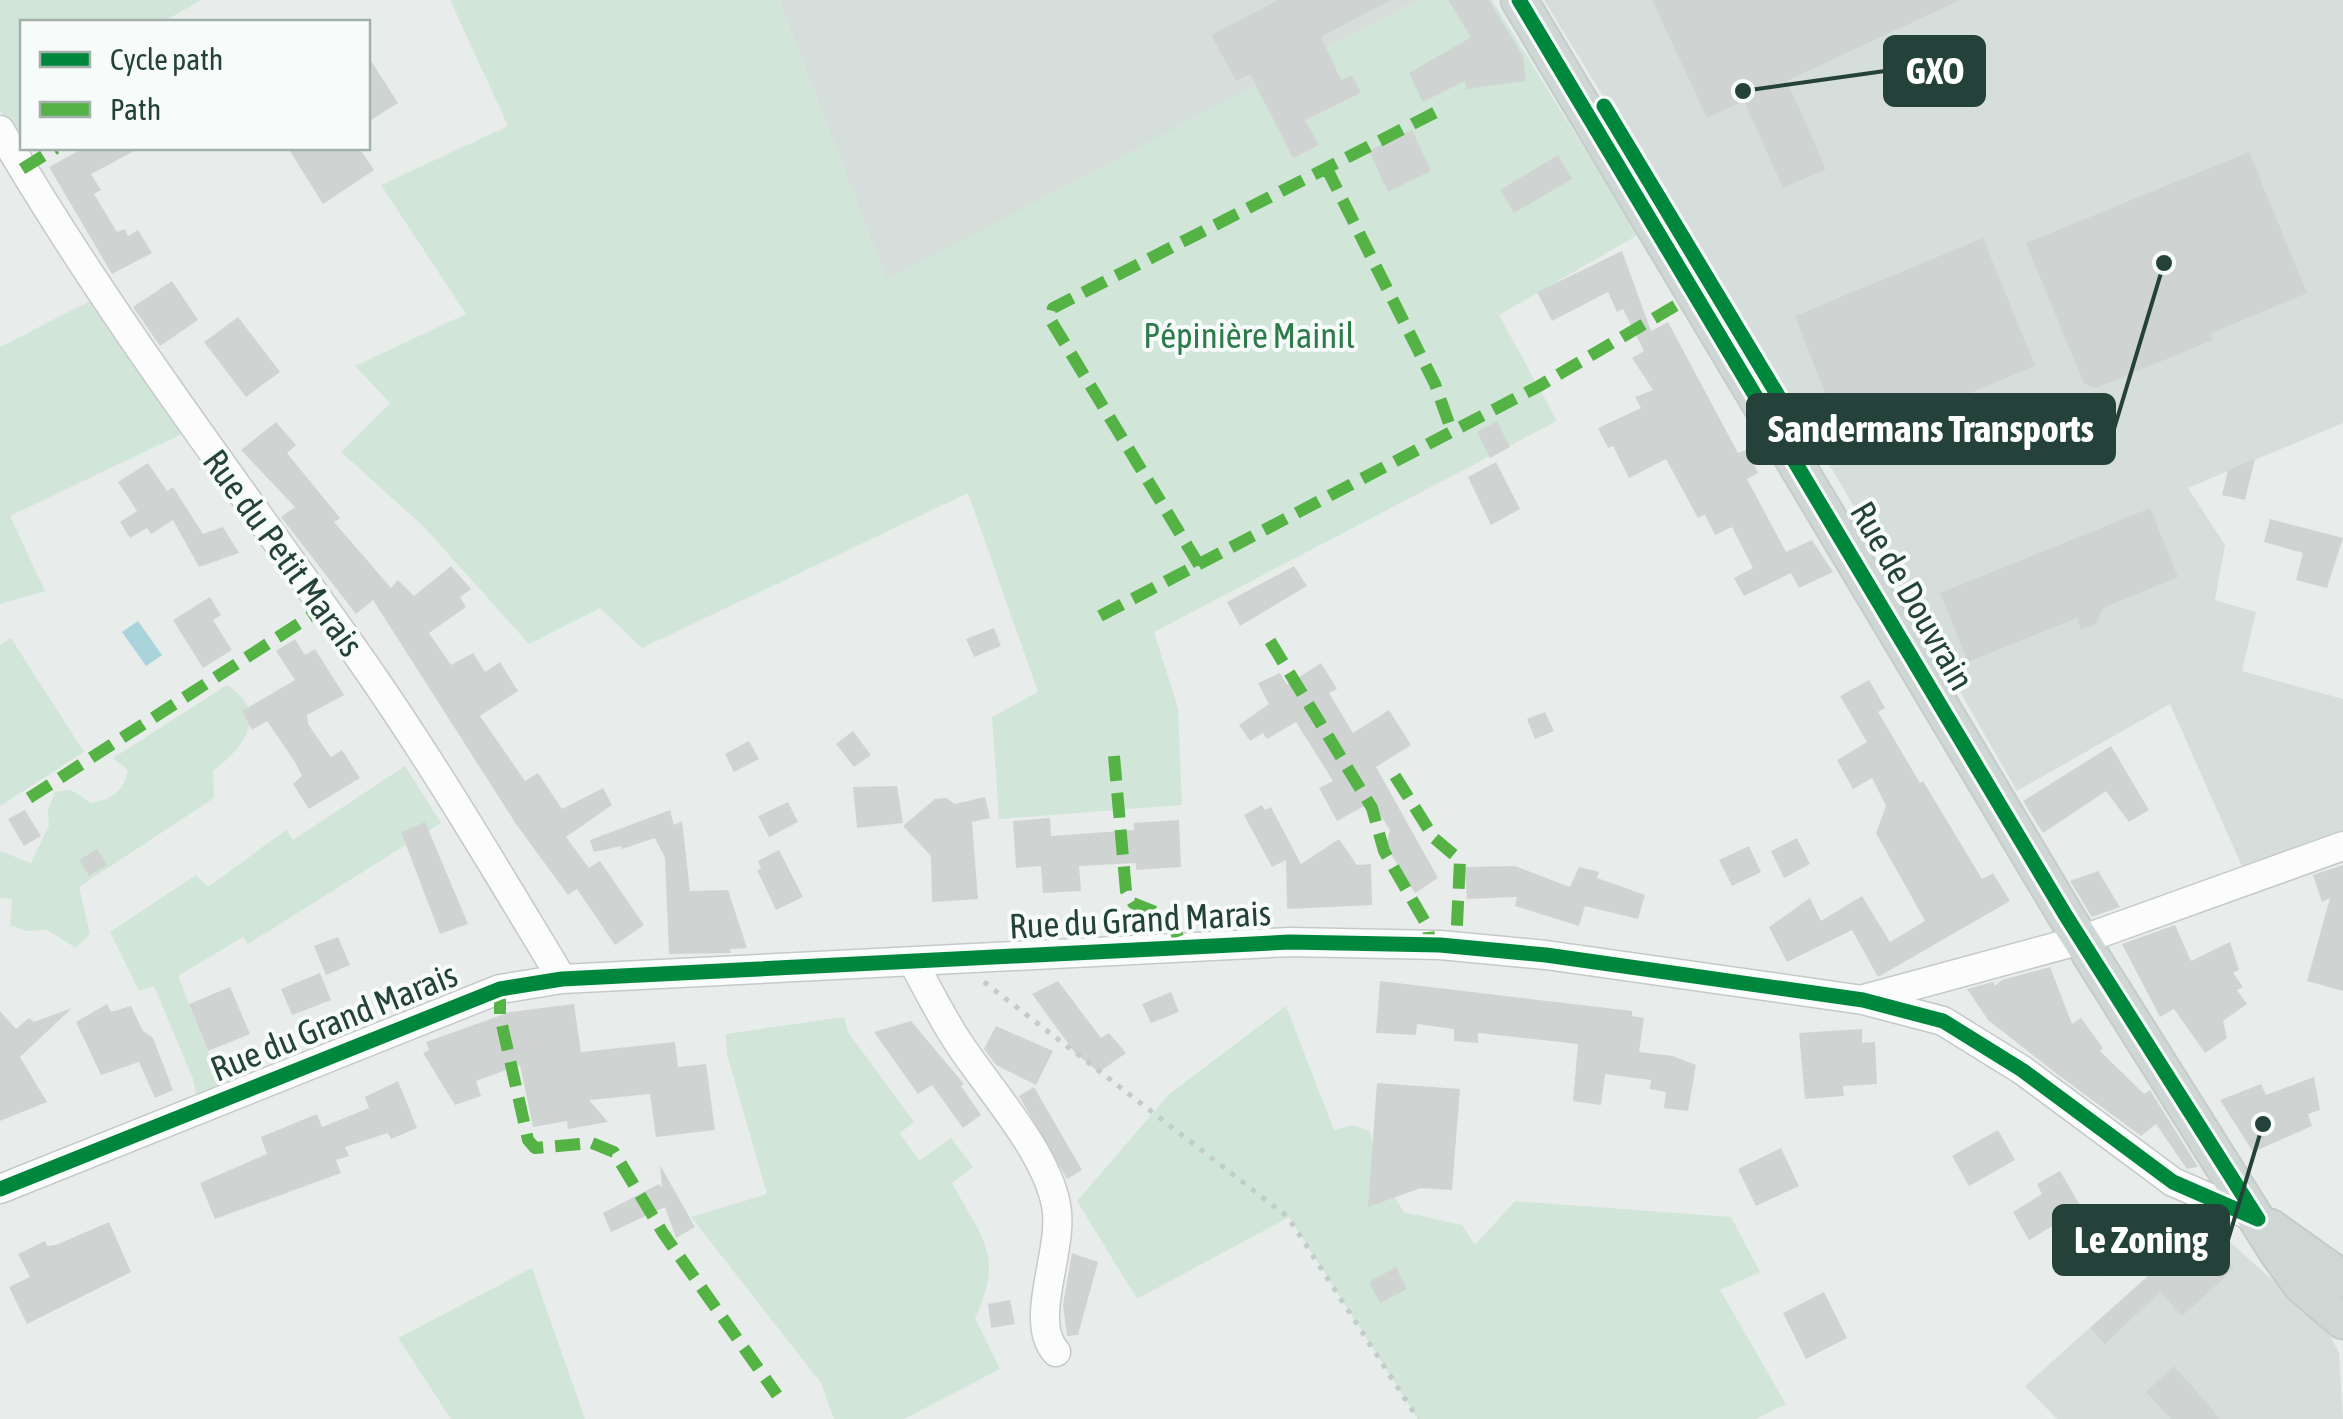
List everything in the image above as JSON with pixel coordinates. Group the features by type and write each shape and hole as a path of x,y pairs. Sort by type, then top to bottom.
{"main road":[{"name":"Rue de Douvrain","path":"1519,0 2081,940 2302,1286 2343,1321"},
{"name":"Rue de Douvrain","path":"2258,1219 2343,1279"}],"street":[{"name":"Rue du Petit Marais","path":"0,130 150,368 364,665 456,802 562,980"},
{"path":"1862,1000 2081,940 2343,846"},
{"name":"Rue du Grand Marais","path":"0,1189 487,993 562,980 1290,942 1440,945 1862,1000 1943,1020 2022,1070 2173,1182 2258,1219"},
{"path":"912,962 955,1037 1041,1164 1052,1188 1060,1230 1042,1328 1056,1352"}],"path":[{"path":"953,959 1288,1217 1418,1419"}],"shaded area":[{"path":"779,0 1418,0 887,281"},
{"path":"1544,0 2343,0 2343,423 2188,488 2225,545 2215,600 2256,612 2242,671 2343,699 2343,846 2248,880 2170,704 2017,791 1842,486"},
{"path":"2201,1228 2220,1233 2327,1329 2339,1353 2343,1419 2057,1419 2025,1386"}],"green space":[{"path":"0,0 201,0 166,20 20,20 20,144 0,110"},
{"name":"Pépinière Mainil","path":"450,0 779,0 887,280 1418,0 1492,0 1638,235 1499,315 1557,421 1154,632 1178,708 1182,805 999,819 992,717 1038,692 968,493 642,648 600,608 529,644 424,527 341,452 390,403 355,366 466,314 381,185 508,126"},
{"path":"92,300 184,433 10,516 45,591 0,604 0,347"},
{"path":"11,638 84,752 0,806 0,645"},
{"path":"227,685 248,707 250,718 243,741 213,771 214,798 79,887 90,934 76,948 47,930 26,931 10,925 12,899 0,898 0,851 31,863 49,825 48,809 55,792 71,790 91,803 111,797 120,789 128,770 113,758"},
{"path":"405,766 441,823 248,944 243,937 178,976 226,1098 199,1109 193,1079 154,986 139,991 110,932 196,875 208,887 286,830 293,840"},
{"path":"1286,1006 1334,1130 1352,1125 1370,1131 1379,1174 1404,1212 1462,1225 1475,1245 1515,1201 1731,1217 1760,1272 1720,1290 1786,1404 1756,1419 1418,1419 1289,1217 1137,1299 1077,1201 1169,1094"},
{"path":"844,1017 848,1032 914,1122 900,1133 919,1161 951,1138 973,1167 952,1183 980,1234 989,1262 984,1296 975,1318 1000,1369 904,1419 834,1419 821,1383 691,1217 767,1194 727,1054 726,1034"},
{"path":"532,1268 585,1419 451,1419 398,1338"}],"water":[{"path":"138,621 162,655 146,666 122,632"}],"building":[{"path":"1278,0 1391,0 1321,37 1341,80 1352,75 1361,93 1305,120 1319,145 1293,158 1250,74 1236,81 1211,35"},
{"path":"1448,0 1489,0 1523,56 1526,81 1466,89 1465,81 1423,102 1409,73 1471,37"},
{"path":"1652,0 1960,0 1787,81 1826,169 1783,188 1744,101 1707,118"},
{"path":"370,59 398,103 370,121"},
{"path":"1412,130 1431,171 1388,192 1369,151"},
{"path":"80,150 136,150 91,174 101,190 94,194 117,232 125,229 128,236 138,230 152,253 112,274 49,167"},
{"path":"289,150 360,150 374,170 323,204"},
{"path":"2249,152 2307,293 2210,334 2213,340 2096,388 2084,384 2026,243"},
{"path":"1558,155 1572,179 1514,213 1500,190"},
{"path":"1983,238 2035,366 1845,445 1795,316"},
{"path":"1622,251 1651,331 1668,322 1738,453 1746,450 1758,473 1747,479 1786,552 1812,540 1833,572 1799,588 1791,573 1744,596 1734,578 1753,568 1732,527 1715,535 1705,515 1698,518 1666,459 1629,478 1613,446 1608,448 1598,428 1641,408 1635,397 1653,390 1632,358 1644,351 1623,309 1617,312 1608,292 1552,321 1537,292"},
{"path":"172,281 198,320 160,346 133,307"},
{"path":"238,317 280,372 246,397 204,342"},
{"path":"1497,421 1510,447 1490,458 1477,432"},
{"path":"276,422 296,445 287,453 340,518 334,522 391,588 398,580 414,596 451,566 471,589 460,597 466,607 429,633 451,665 473,653 485,672 500,662 518,691 480,716 525,781 538,773 562,809 603,788 612,805 566,837 589,868 600,861 644,925 615,945 577,889 568,895 516,824 373,600 356,614 281,517 295,507 241,450"},
{"path":"2255,459 2245,500 2222,495 2228,470"},
{"path":"1496,462 1520,509 1491,525 1468,477"},
{"path":"148,463 167,491 173,487 203,534 223,527 239,553 199,567 173,520 151,534 147,528 130,538 120,522 137,511 118,482"},
{"path":"2150,508 2178,577 2103,608 2096,624 2081,630 2077,618 1968,662 1940,593"},
{"path":"2270,519 2343,538 2327,588 2296,580 2303,553 2264,542"},
{"path":"1294,566 1307,586 1240,626 1227,602"},
{"path":"210,597 221,615 213,620 232,650 203,668 173,620"},
{"path":"994,628 1001,646 974,657 966,639"},
{"path":"295,639 305,655 315,649 344,695 307,715 308,724 331,757 342,750 360,778 309,809 293,784 302,776 267,721 252,730 242,711 295,680 276,651"},
{"path":"1321,663 1337,689 1329,693 1353,733 1389,710 1411,745 1376,767 1438,878 1415,893 1386,846 1390,830 1372,802 1337,821 1319,788 1333,781 1296,722 1267,739 1263,733 1250,741 1239,725 1269,704 1258,683 1280,673 1287,685"},
{"path":"1869,680 1885,708 1878,712 1920,783 1923,781 1982,879 1993,873 2010,901 1878,977 1852,930 1787,962 1769,927 1810,898 1821,921 1862,896 1890,942 1925,921 1876,833 1886,806 1872,778 1853,789 1837,760 1867,742 1840,696"},
{"path":"1545,712 1554,731 1535,739 1527,719"},
{"path":"853,731 871,755 854,767 836,744"},
{"path":"749,741 759,759 734,772 725,754"},
{"path":"2111,746 2149,810 2129,822 2106,791 2043,833 2023,801"},
{"path":"897,786 903,823 857,828 853,787"},
{"path":"985,797 990,818 972,822 978,899 932,902 931,856 903,826 935,799 947,798 955,804"},
{"path":"788,802 798,822 769,837 758,816"},
{"path":"1262,805 1265,810 1271,807 1301,864 1339,839 1357,865 1371,864 1372,905 1287,909 1286,860 1272,867 1244,815"},
{"path":"25,810 41,836 24,846 8,819"},
{"path":"670,810 674,825 682,821 690,891 728,890 747,948 730,949 731,953 669,954 665,858 655,838 622,849 621,846 594,852 590,840"},
{"path":"1050,818 1051,836 1134,830 1134,823 1179,820 1181,867 1136,870 1136,863 1079,866 1081,891 1043,893 1041,866 1016,868 1013,821"},
{"path":"425,822 468,924 440,934 401,832"},
{"path":"1797,838 1810,864 1784,878 1771,851"},
{"path":"1749,846 1761,872 1732,886 1719,860"},
{"path":"97,849 107,865 89,876 79,860"},
{"path":"779,850 803,897 776,910 757,870 761,869 758,861"},
{"path":"2343,865 2343,991 2307,981 2330,898 2322,902 2313,875"},
{"path":"1515,866 1570,887 1579,867 1599,872 1597,878 1645,895 1638,919 1585,906 1579,926 1515,906 1517,897 1467,899 1465,867"},
{"path":"2098,871 2120,907 2092,917 2070,881"},
{"path":"2175,925 2191,961 2230,942 2239,970 2233,973 2243,987 2237,990 2247,1004 2223,1021 2227,1038 2205,1053 2174,1009 2160,1017 2122,944"},
{"path":"338,937 350,965 326,975 314,946"},
{"path":"2050,967 2072,1024 2081,1018 2103,1048 2100,1051 2144,1094 2150,1090 2198,1167 2187,1169 2156,1124 2141,1136 2053,1071 1988,1020 1967,989 1993,982 1995,986 2002,980"},
{"path":"320,973 331,1000 292,1015 281,989"},
{"path":"1058,981 1101,1038 1109,1033 1126,1053 1099,1072 1075,1053 1032,994"},
{"path":"1380,981 1632,1011 1632,1016 1644,1018 1639,1052 1673,1056 1696,1065 1688,1111 1664,1108 1666,1092 1650,1089 1651,1080 1605,1074 1601,1105 1573,1101 1578,1044 1478,1033 1478,1043 1454,1041 1454,1029 1417,1024 1416,1035 1376,1033"},
{"path":"230,987 250,1034 208,1051 189,1004"},
{"path":"1171,992 1179,1012 1151,1023 1142,1004"},
{"path":"107,1004 111,1012 131,1006 143,1031 153,1038 173,1090 155,1098 139,1062 101,1075 76,1022"},
{"path":"574,1004 581,1052 675,1042 678,1067 706,1064 715,1130 656,1137 650,1094 589,1100 608,1122 568,1129 567,1121 533,1127 520,1065 476,1081 481,1096 455,1105 423,1053 429,1050 426,1042 510,1012"},
{"path":"72,1008 20,1057 47,1102 0,1121 0,1011 16,1029 29,1018 34,1022"},
{"path":"911,1021 964,1084 961,1086 981,1115 963,1128 932,1085 918,1094 874,1032"},
{"path":"996,1026 1053,1051 1036,1085 996,1065 984,1049"},
{"path":"1862,1029 1862,1043 1875,1042 1877,1084 1843,1086 1844,1096 1805,1099 1799,1033"},
{"path":"2314,1077 2320,1110 2308,1114 2312,1126 2253,1152 2220,1100 2261,1084 2266,1095"},
{"path":"398,1081 417,1128 391,1139 388,1133 345,1147 349,1156 336,1160 341,1173 215,1219 200,1183 267,1154 261,1137 317,1114 322,1127 369,1108 365,1097"},
{"path":"1377,1083 1460,1089 1452,1190 1421,1188 1368,1207"},
{"path":"1034,1087 1082,1170 1067,1179 1019,1096"},
{"path":"1998,1130 2015,1160 1969,1186 1952,1156"},
{"path":"1781,1148 1799,1186 1756,1206 1738,1169"},
{"path":"660,1165 695,1227 676,1238 665,1207 611,1232 603,1213 659,1184 662,1188"},
{"path":"2060,1171 2098,1236 2124,1220 2141,1250 2098,1277 2064,1219 2029,1240 2013,1212 2042,1194 2037,1184"},
{"path":"109,1222 131,1272 27,1324 9,1287 30,1277 18,1254 45,1241 47,1246 56,1245"},
{"path":"2200,1230 2234,1269 2182,1316 2160,1292 2105,1344 2090,1328"},
{"path":"1072,1253 1098,1262 1078,1335 1067,1336 1063,1305"},
{"path":"1396,1267 1407,1289 1380,1303 1369,1282"},
{"path":"1824,1292 1847,1338 1806,1359 1783,1313"},
{"path":"1010,1300 1015,1324 991,1328 988,1304"},
{"path":"2174,1366 2220,1419 2171,1419 2146,1392"}],"marked path":[{"path":"1199,565 1050,319 1053,308 1438,111"},
{"path":"22,169 53,150"},
{"path":"1326,167 1435,384 1452,432"},
{"path":"1100,616 1539,386 1697,293"},
{"path":"29,798 323,608"},
{"path":"1270,641 1372,808 1384,851 1428,927 1430,945"},
{"path":"1114,756 1126,891 1133,903 1170,918 1182,947"},
{"path":"1395,776 1434,838 1460,860 1456,946"},
{"path":"500,989 500,1016 528,1140 535,1148 592,1143 614,1152 663,1233 777,1395"}],"cycle path":[{"path":"1519,0 2066,916 2258,1219"},
{"path":"1604,106 1789,414"},
{"path":"0,1189 500,989 562,979 1290,942 1440,945 1546,955 1863,1000 1943,1021 2022,1070 2173,1182 2258,1219"}],"place":[{"name":"GXO","path":"1743,91"},
{"name":"Sandermans Transports","path":"2164,263"},
{"name":"Le Zoning","path":"2263,1124"}]}
